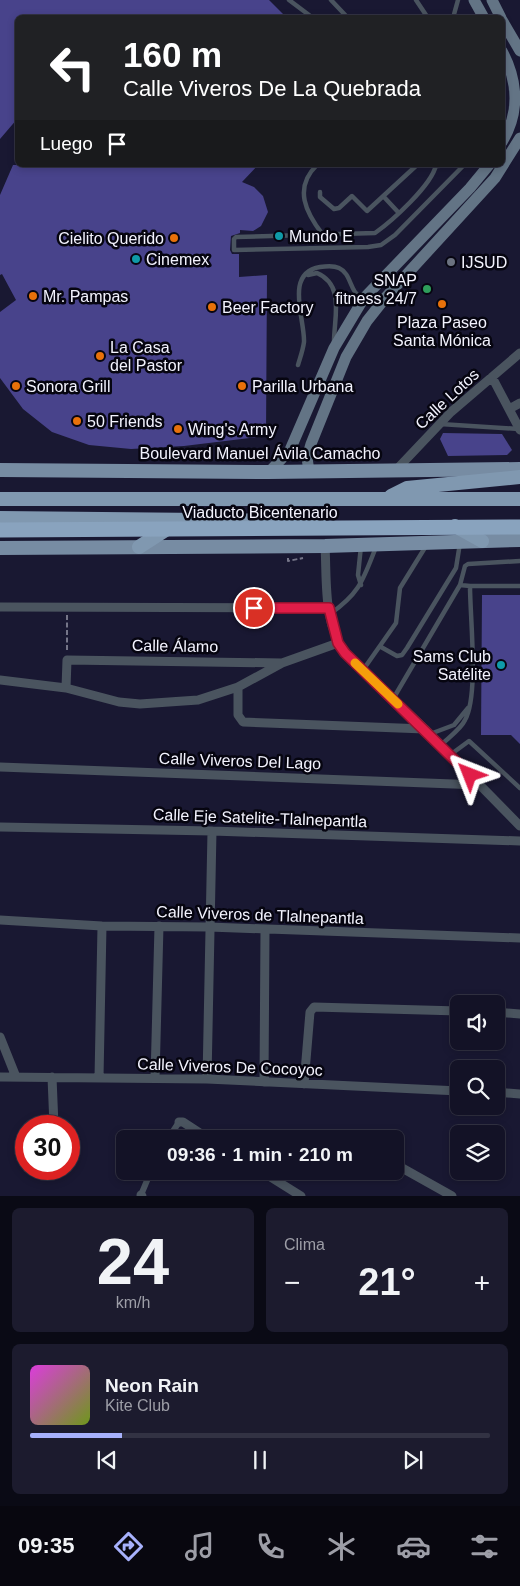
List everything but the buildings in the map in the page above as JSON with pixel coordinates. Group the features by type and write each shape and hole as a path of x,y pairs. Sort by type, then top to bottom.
{"highway":[{"path":"387,498 407,488 520,477"},
{"path":"0,499 520,499"},
{"path":"0,518 520,522"},
{"path":"139,547 182,520"},
{"path":"448,522 482,541"},
{"name":"Viaducto Bicentenario","path":"0,530 520,527"}],"main road":[{"path":"474,0 482,15"},
{"path":"492,0 500,15"},
{"path":"505,24 520,51"},
{"path":"505,57 510,67 516,93 514,112 509,131 505,137"},
{"path":"505,162 520,138"},
{"path":"269,472 290,450 334,348 364,298 470,188 486,167"},
{"path":"309,471 307,458 311,444 355,340 386,297 495,178 502,167"},
{"name":"Boulevard Manuel Ávila Camacho","path":"0,470 269,472 520,469"},
{"path":"0,548 325,546 520,540"}],"street":[{"name":"Calle Lotos","path":"397,470 438,424 520,353"},
{"path":"492,377 520,429"},
{"path":"509,409 520,403"},
{"path":"325,546 329,611 338,643 520,826"},
{"path":"0,608 329,611"},
{"path":"0,680 66,688 119,702 157,704 198,700 238,687 282,663 338,643"},
{"path":"66,688 67,660"},
{"name":"Calle Álamo","path":"67,660 282,663"},
{"path":"238,687 238,715 243,722 427,731"},
{"name":"Calle Viveros Del Lago","path":"0,767 480,784"},
{"name":"Calle Eje Satelite-Tlalnepantla","path":"0,827 212,831 520,841"},
{"path":"207,1079 212,831"},
{"name":"Calle Viveros de Tlalnepantla","path":"0,920 102,926 209,926 520,938"},
{"path":"99,1078 102,926"},
{"path":"155,1078 159,926"},
{"path":"264,1082 265,929"},
{"path":"304,1084 310,1012 314,1006 450,1011"},
{"path":"505,1013 520,1014"},
{"path":"0,1037 16,1077"},
{"name":"Calle Viveros De Cocoyoc","path":"0,1077 207,1079 450,1091"},
{"path":"52,1077 54,1115"},
{"path":"505,1093 520,1094"},
{"path":"173,1130 178,1122 182,1122 195,1130"},
{"path":"404,1169 452,1196"},
{"path":"142,1195 148,1180"},
{"path":"275,1180 301,1196"}],"lane":[{"path":"289,0 309,15"},
{"path":"331,0 345,15"},
{"path":"416,0 426,15"},
{"path":"453,15 458,0"},
{"path":"315,167 306,178 306,210 323,235"},
{"path":"320,192 320,197 336,209 352,196 366,211 384,197 415,167"},
{"path":"436,167 432,177 398,212 374,233 236,237 234,239 234,248 236,250 368,247 381,245 395,235 463,167"},
{"path":"384,197 398,212"},
{"path":"298,365 304,341 298,302 299,286 304,276 315,268 330,266 341,268 354,291 364,298"},
{"path":"304,276 317,273 333,283 337,296 334,348"},
{"path":"438,424 520,429"},
{"path":"381,647 396,656 402,655 456,568 460,542"},
{"path":"363,670 381,647 399,617 400,588 428,543"},
{"path":"329,611 346,602 361,585 377,544"},
{"path":"361,585 358,575 362,545"},
{"path":"393,699 460,585 465,566 468,564 520,561"},
{"path":"460,585 520,586"},
{"path":"441,745 465,721 468,707 473,679 470,586"},
{"path":"427,731 454,725 468,707"},
{"path":"450,755 469,741 520,788"}],"path":[{"path":"288,561 303,559"},
{"path":"67,608 67,660"}],"slow traffic":[{"path":"355,663 398,704"}],"place":[{"name":"Mundo E","path":"279,236"},
{"name":"Cielito Querido","path":"174,238"},
{"name":"Cinemex","path":"136,259"},
{"name":"IJSUD","path":"451,262"},
{"name":"SNAP fitness 24/7","path":"427,289"},
{"name":"Mr. Pampas","path":"33,296"},
{"name":"Plaza Paseo Santa Mónica","path":"442,304"},
{"name":"Beer Factory","path":"212,307"},
{"name":"La Casa del Pastor","path":"100,356"},
{"name":"Sonora Grill","path":"16,386"},
{"name":"Parilla Urbana","path":"242,386"},
{"name":"50 Friends","path":"77,421"},
{"name":"Wing's Army","path":"178,429"},
{"name":"Sams Club Satélite","path":"501,665"}],"route":[{"path":"254,608 329,608 334,632 338,643 345,653 470,775"}]}
